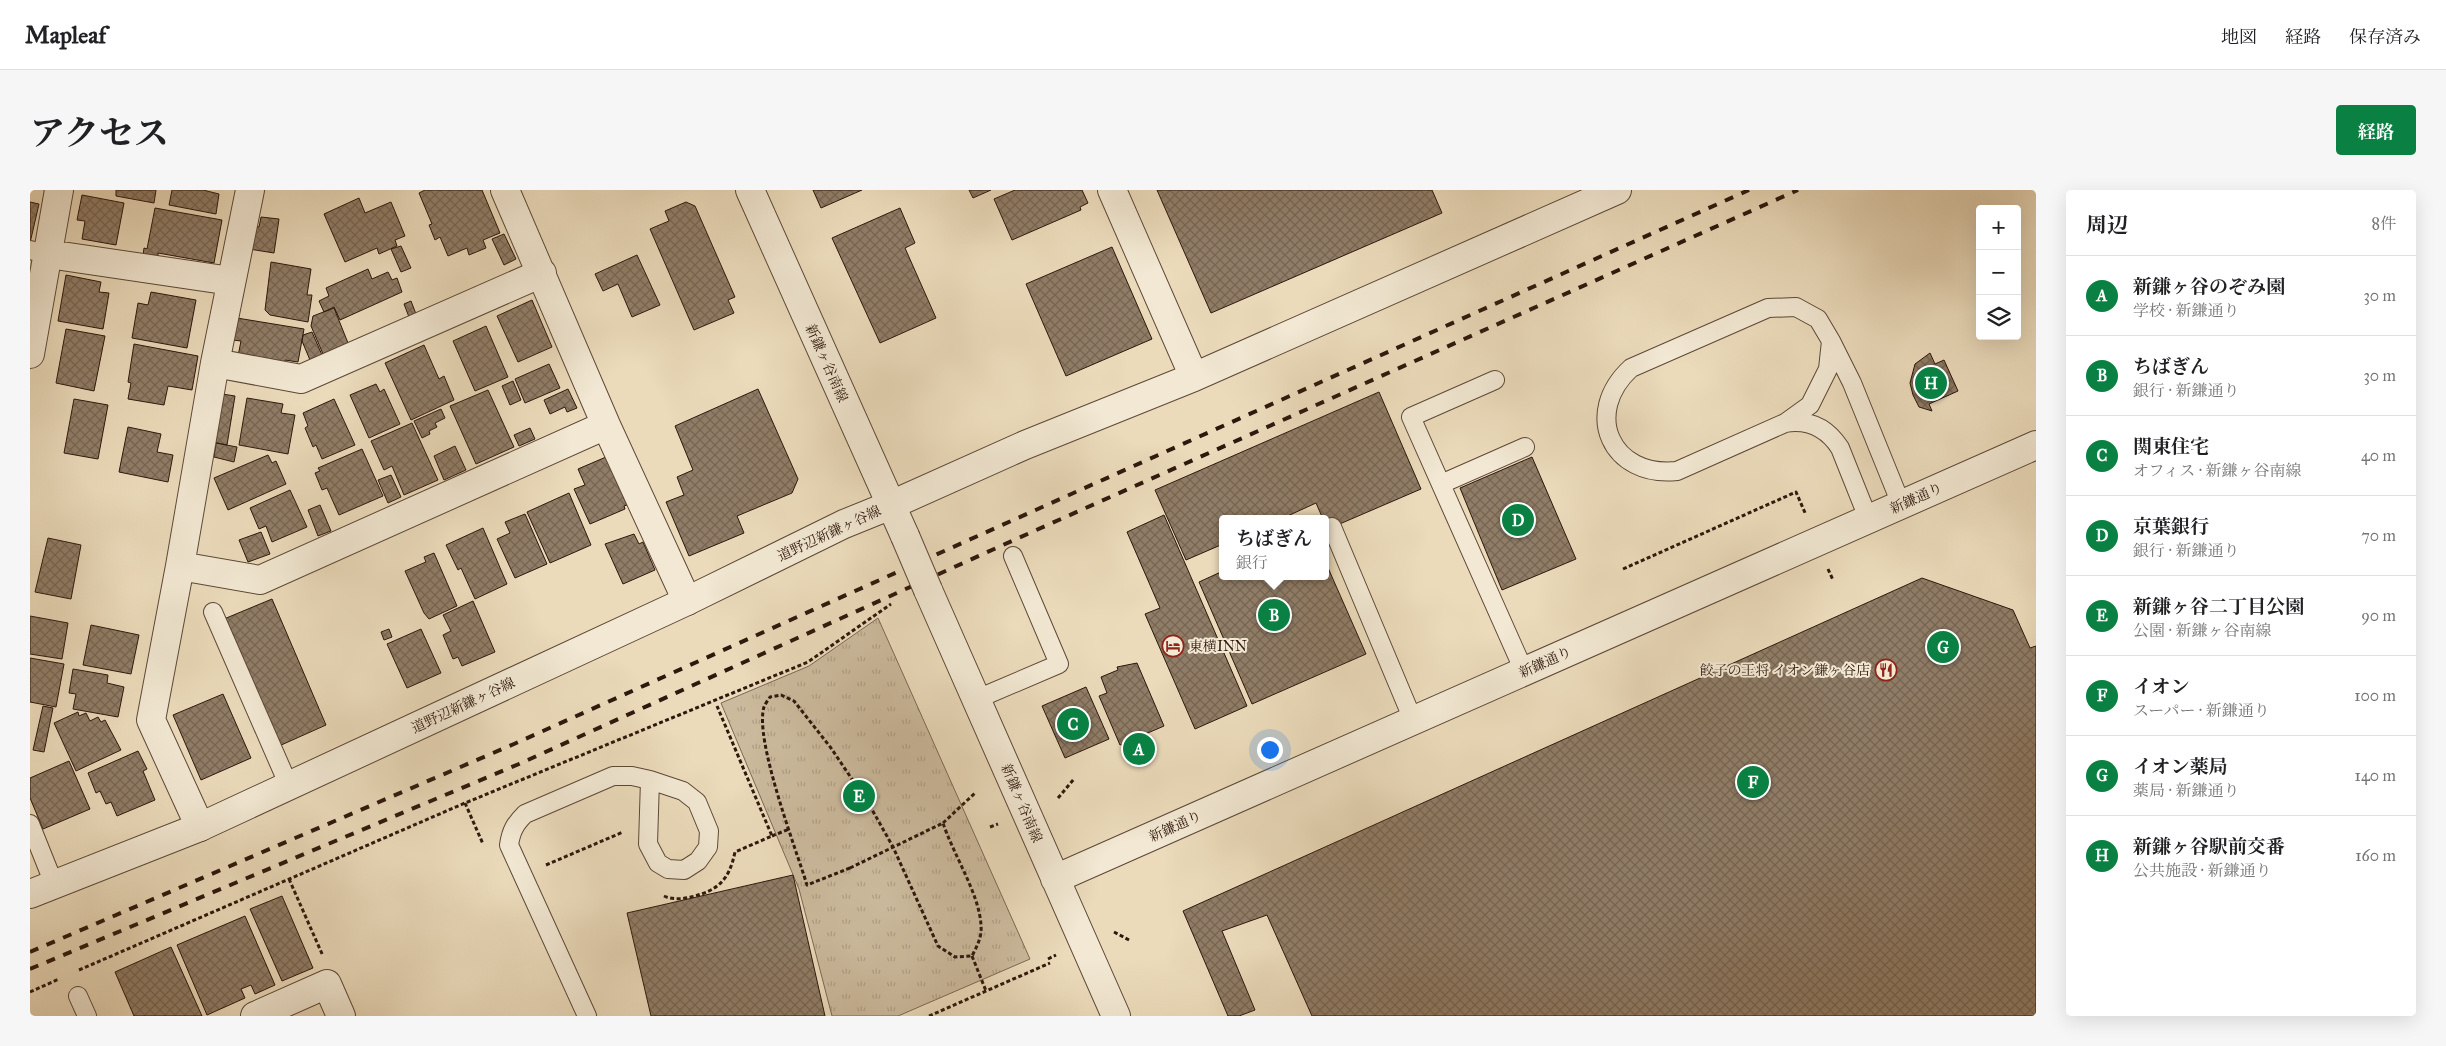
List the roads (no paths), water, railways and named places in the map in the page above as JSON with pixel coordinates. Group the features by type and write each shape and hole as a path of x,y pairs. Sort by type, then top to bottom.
{"street":[{"path":"30,354 39,252 59,190"},
{"path":"200,827 151,720 215,363 250,190"},
{"path":"505,190 606,425 687,601"},
{"name":"新鎌ヶ谷南線","path":"750,190 905,536 1116,1016"},
{"path":"1112,190 1194,377"},
{"name":"道野辺新鎌ヶ谷線","path":"42,889 200,827 687,601 844,524 1025,445 1194,377 1617,190"},
{"path":"39,252 231,281"},
{"path":"215,363 301,379 542,273"},
{"path":"180,566 260,580 606,425"},
{"name":"新鎌通り","path":"1055,879 2036,445"},
{"path":"255,1016 327,984 341,1016"}],"lane":[{"path":"1832,341 1828,369 1810,405 1785,423 1677,471 1661,473 1645,470 1619,452 1610,438 1606,422 1606,407 1611,392 1619,378 1630,368 1768,308 1796,307 1818,319 1832,341 1852,383 1901,504"},
{"path":"1495,380 1411,417 1524,671"},
{"path":"1785,423 1796,421 1812,424 1826,431 1834,439 1868,518"},
{"path":"1441,484 1525,448"},
{"path":"1332,528 1413,720"},
{"path":"977,699 1059,664 1013,556"},
{"path":"213,612 289,786"},
{"path":"588,1016 509,845 511,836 515,823 525,814 612,776 632,776 650,780 683,791 696,802 709,831 708,847 698,861 684,870 668,869 658,863 648,844 650,780"},
{"path":"30,824 42,889"},
{"path":"78,996 87,1016"}],"railway":[{"path":"30,952 514,744 1749,190"},
{"path":"30,969 519,764 1014,540 1798,190"}],"place":[{"name":"新鎌ヶ谷駅前交番","path":"1931,383"},
{"name":"京葉銀行","path":"1518,520"},
{"name":"ちばぎん","path":"1274,615"},
{"name":"東横INN","path":"1173,646"},
{"name":"イオン薬局","path":"1943,647"},
{"name":"餃子の王将 イオン鎌ヶ谷店","path":"1886,670"},
{"name":"関東住宅","path":"1073,724"},
{"name":"新鎌ヶ谷のぞみ園","path":"1139,749"},
{"name":"イオン","path":"1753,782"},
{"name":"新鎌ヶ谷二丁目公園","path":"859,796"}]}
